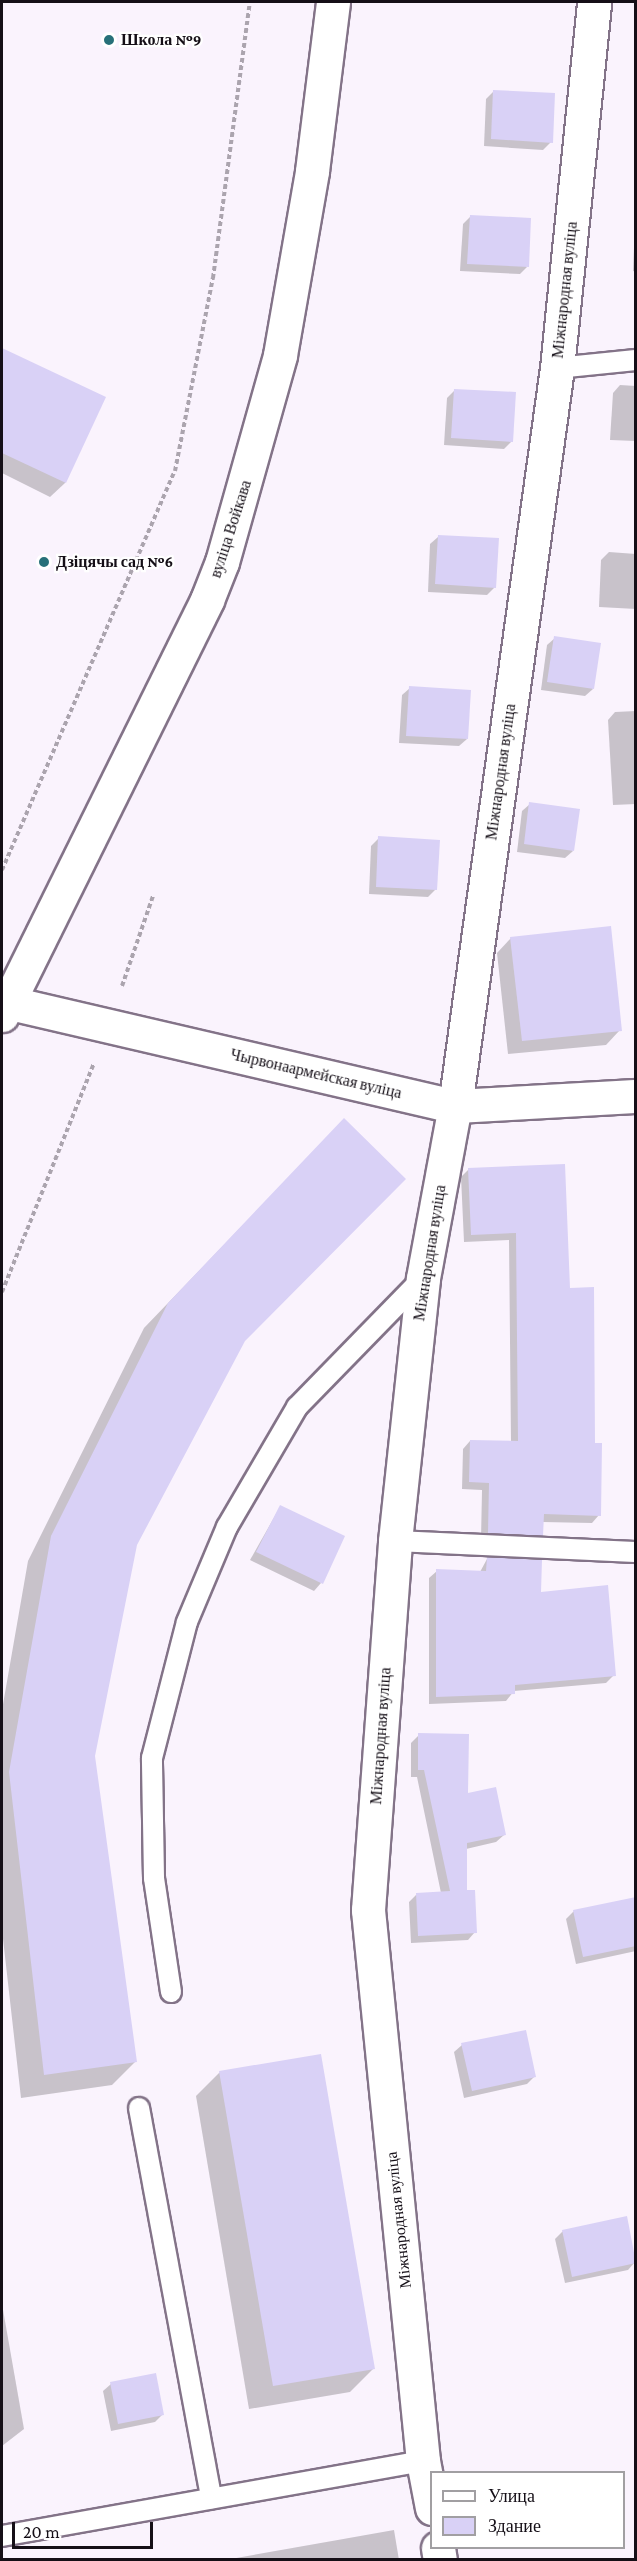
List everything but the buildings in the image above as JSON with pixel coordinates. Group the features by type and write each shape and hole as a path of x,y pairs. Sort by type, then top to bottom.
{"street":[{"name":"вуліца Войкава","path":"3,1007 207,600 222,562 280,355 312,171 333,2"},
{"name":"Міжнародная вуліца","path":"430,2498 423,2461 369,1910 395,1541 423,1278 455,1106 557,368 594,2"},
{"name":"Чырвонаармейская вуліца","path":"3,1007 108,1028 455,1106 636,1096"}],"lane":[{"path":"557,368 636,360"},
{"path":"171,1992 154,1878 152,1758 187,1622 227,1527 297,1407 423,1278"},
{"path":"395,1541 636,1552"},
{"path":"139,2108 211,2498"},
{"path":"2,2536 423,2461"}],"path":[{"path":"2,870 175,471 213,278 250,2"},
{"path":"2,1292 108,1028 153,896"}],"place":[{"name":"Школа №9","path":"109,40"},
{"name":"Дзіцячы сад №6","path":"44,562"}]}
